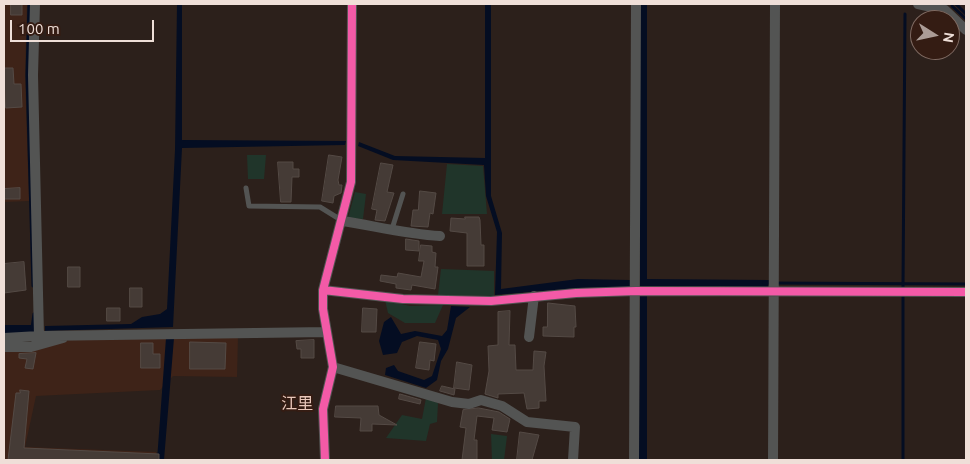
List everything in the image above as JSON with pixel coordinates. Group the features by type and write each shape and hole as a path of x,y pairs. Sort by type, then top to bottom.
{"street":[{"path":"35,4 33,75 39,336"},
{"path":"325,460 323,409 333,367 323,308 323,290 351,182 352,4"},
{"path":"634,460 636,4"},
{"path":"773,460 774,4"},
{"path":"918,4 944,7 966,30"},
{"path":"342,221 392,229 406,234 440,236"},
{"path":"323,290 438,300 491,301 636,286 774,291 966,292"},
{"path":"529,337 534,296"},
{"path":"4,338 327,332"},
{"path":"4,347 31,347 69,336"},
{"path":"333,367 452,402 469,404 481,400 502,406 527,422 575,427 573,460"}],"lane":[{"path":"246,188 249,206 320,206 342,221"},
{"path":"392,229 403,194"}],"shaded area":[{"path":"4,4 27,4 25,75 29,201 4,202"},
{"path":"238,336 237,377 173,376 160,390 36,396 25,447 156,452 156,460 4,460 4,349 70,340"}],"green space":[{"path":"247,155 266,155 264,179 248,179"},
{"path":"447,164 483,166 487,214 442,214"},
{"path":"355,192 366,194 363,219 348,218"},
{"path":"441,269 494,271 494,296 438,295"},
{"path":"385,300 410,306 443,305 435,323 405,323 388,313"},
{"path":"426,398 438,403 437,422 430,424 426,441 386,438 402,415 422,419"},
{"path":"491,434 507,436 504,460 492,460"}],"water":[{"path":"177,4 182,4 182,140 346,141 345,145 182,148 173,327 45,331 45,326 131,324 142,317 160,314 167,309 175,150"},
{"path":"485,4 491,4 491,196 502,233 501,289 578,279 630,280 630,287 578,288 495,295 497,232 486,196 484,165 393,160 358,146 359,142 395,156 485,158"},
{"path":"640,4 647,4 647,279 769,280 768,287 640,286"},
{"path":"640,296 647,296 647,460 639,460"},
{"path":"451,306 470,307 456,318 448,349 441,361 437,380 426,388 385,375 386,368 394,365 398,371 424,380 432,376 441,349 438,340 417,336 402,342 397,353 383,355 379,341 384,322 391,317 401,334 415,331 442,336 447,330"},
{"path":"4,325 35,325 35,332 4,334"},
{"path":"166,338 174,338 164,460 157,460"}],"building":[{"path":"11,4 22,4 22,15 11,15"},
{"path":"4,68 13,68 14,84 21,84 22,107 6,108"},
{"path":"329,155 342,157 338,180 339,185 342,185 341,193 334,196 333,203 322,201"},
{"path":"278,162 293,162 293,169 299,169 299,177 292,177 291,202 281,202"},
{"path":"381,163 393,165 387,192 394,193 385,221 375,220 377,210 372,209"},
{"path":"20,188 20,199 4,199 4,189"},
{"path":"420,191 436,193 433,214 430,213 428,227 411,226 413,210 418,210"},
{"path":"465,217 479,217 481,245 484,245 484,266 467,266 467,233 450,231 451,218 465,219"},
{"path":"406,239 419,241 419,251 406,250"},
{"path":"421,245 432,246 432,252 436,253 435,267 438,267 435,289 412,285 411,290 396,288 396,284 380,281 381,275 397,277 398,273 421,277 424,261 419,261"},
{"path":"24,262 26,290 4,293 4,264"},
{"path":"68,267 80,267 80,287 68,287"},
{"path":"130,288 142,288 142,307 130,307"},
{"path":"548,303 575,306 576,327 574,327 574,337 543,336 543,327 547,327"},
{"path":"107,308 120,308 120,321 107,321"},
{"path":"363,308 377,309 376,332 362,332"},
{"path":"510,311 509,345 515,345 516,370 533,370 534,351 546,352 544,366 546,401 539,401 539,408 527,409 524,393 498,394 498,398 485,394 489,371 488,346 498,345 498,312"},
{"path":"314,340 314,358 301,358 301,349 297,349 296,341"},
{"path":"190,342 226,343 225,369 190,369"},
{"path":"420,342 436,344 434,361 430,360 429,370 416,368"},
{"path":"141,343 153,343 153,354 160,354 160,368 141,368"},
{"path":"36,353 33,369 25,368 27,359 19,358 19,354"},
{"path":"457,362 472,365 469,390 454,388"},
{"path":"442,386 455,389 454,395 440,391"},
{"path":"20,390 29,391 24,448 159,454 159,460 8,460 16,393 20,393"},
{"path":"400,394 421,400 420,404 399,399"},
{"path":"336,406 378,406 379,415 397,425 372,424 372,431 360,431 361,418 335,417"},
{"path":"479,408 499,412 510,419 507,432 492,430 494,418 477,416 474,440 477,440 477,460 462,460 466,428 460,427 463,410"},
{"path":"520,432 539,435 532,460 517,460"}],"waterway":[{"path":"29,4 27,75 33,286"},
{"path":"956,4 966,14"},
{"path":"952,6 966,19"},
{"path":"903,287 905,14"},
{"path":"764,283 966,284"},
{"path":"903,297 903,460"},
{"path":"32,328 34,314"}],"cycle path":[{"path":"325,460 323,409 333,367 323,309 323,290 351,182 352,4"},
{"path":"323,290 403,299 491,301 576,293 636,291 966,292"}],"district":[{"name":"江里","path":"297,404"}]}
